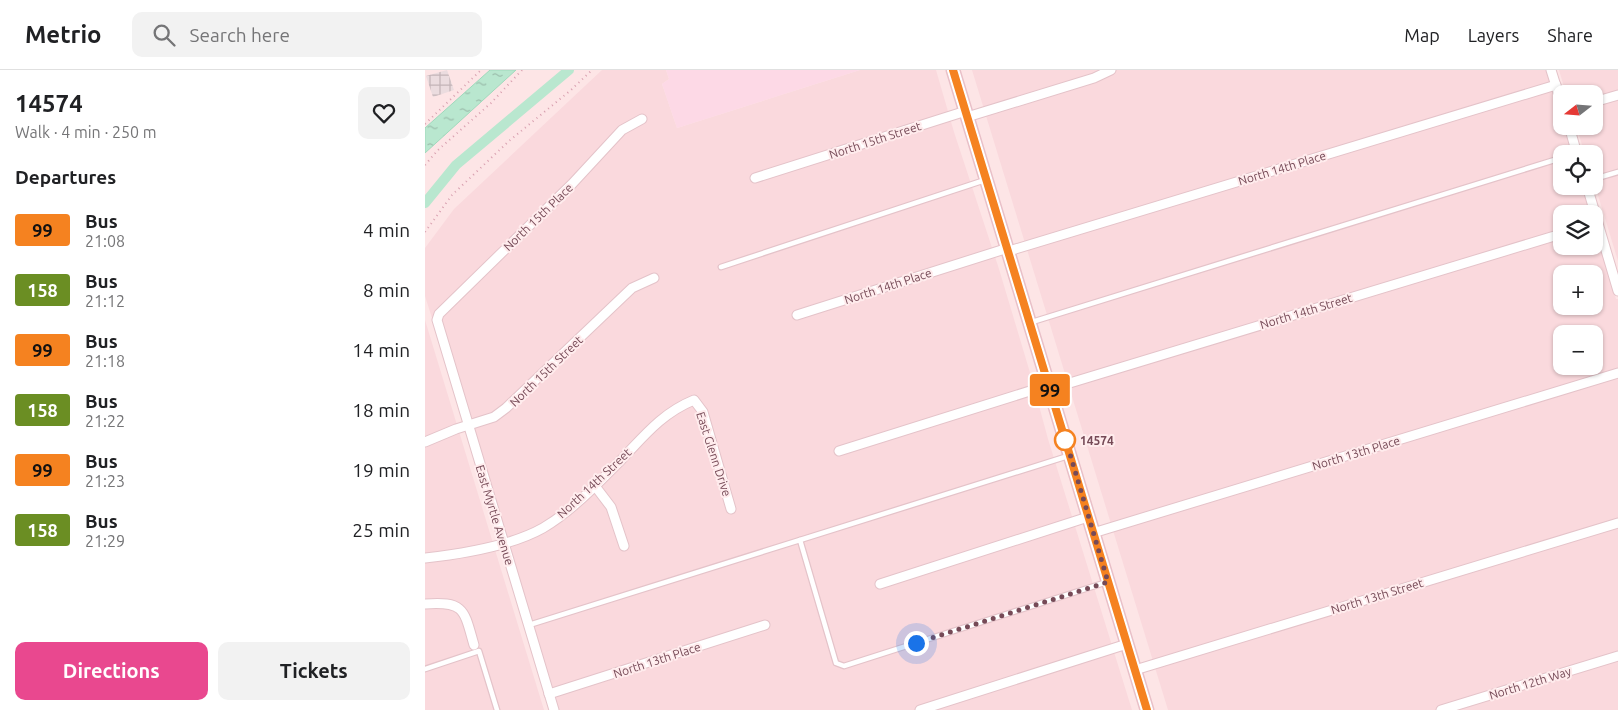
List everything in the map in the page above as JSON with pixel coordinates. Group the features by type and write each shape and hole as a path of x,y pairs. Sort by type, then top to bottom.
{"main road":[{"path":"953,70 1050,387 1145,709"}],"street":[{"name":"North 15th Street","path":"755,178 1094,78 1111,70"},
{"path":"1551,70 1556,85"},
{"name":"North 14th Place","path":"797,315 1008,249 1553,86"},
{"path":"1603,99 1618,95"},
{"name":"North 15th Place","path":"437,320 439,314 572,184 623,130 643,119"},
{"name":"North 14th Street","path":"839,451 1553,236"},
{"path":"1603,247 1618,291"},
{"name":"North 15th Street","path":"425,442 494,417 506,408 632,288 654,278"},
{"name":"East Myrtle Avenue","path":"437,320 554,710"},
{"name":"North 13th Place","path":"1093,533 1618,373"},
{"name":"North 14th Street","path":"425,558 457,555 503,543 542,529 595,486 665,415 681,405 694,400"},
{"name":"East Glenn Drive","path":"694,400 703,412 731,509"},
{"path":"595,486 611,507 625,546"},
{"path":"880,584 1088,517"},
{"name":"North 13th Street","path":"1135,670 1618,523"},
{"path":"425,604 445,603 457,606 466,618 474,645"},
{"name":"North 13th Place","path":"549,694 765,625"},
{"path":"920,710 1127,644"},
{"name":"North 12th Way","path":"1441,710 1455,708 1618,656"}],"lane":[{"path":"1030,322 1553,160"},
{"path":"1603,176 1618,172"},
{"path":"721,267 987,179"},
{"path":"529,625 1070,455"},
{"path":"800,540 836,663 843,666 1108,582"},
{"path":"425,668 479,651 497,710"}],"path":[{"path":"425,124 481,70"},
{"path":"425,164 491,103 521,70"},
{"path":"425,232 452,195 509,142 592,70"}],"shaded area":[{"path":"447,70 454,90 433,97 426,76"},
{"path":"602,70 666,70 669,79 662,84 677,128 860,70 936,70 954,132 999,269 1048,439 1132,710 556,710 425,296 425,248 454,209"},
{"path":"666,70 860,70 677,128 662,84 669,79"},
{"path":"972,70 1546,70 1553,93 1553,135 1566,135 1569,145 1553,145 1553,195 1585,195 1587,205 1553,205 1553,255 1603,255 1616,299 1618,299 1618,710 1168,710"},
{"path":"1559,70 1618,70 1618,261 1603,212 1603,205 1601,205 1598,195 1603,195 1603,145 1582,145 1579,135 1603,135 1603,85 1563,85"},
{"path":"425,320 521,635 544,710 425,710"}],"water":[{"path":"490,70 516,70 425,153 425,128"}],"waterway":[{"path":"425,203 456,165 569,70"}],"bus line":[{"name":"99","path":"953,70 1147,710"}],"place":[{"name":"14574","path":"1065,440"}],"route":[{"path":"916,643 1108,582 1065,437 1065,440"}]}
